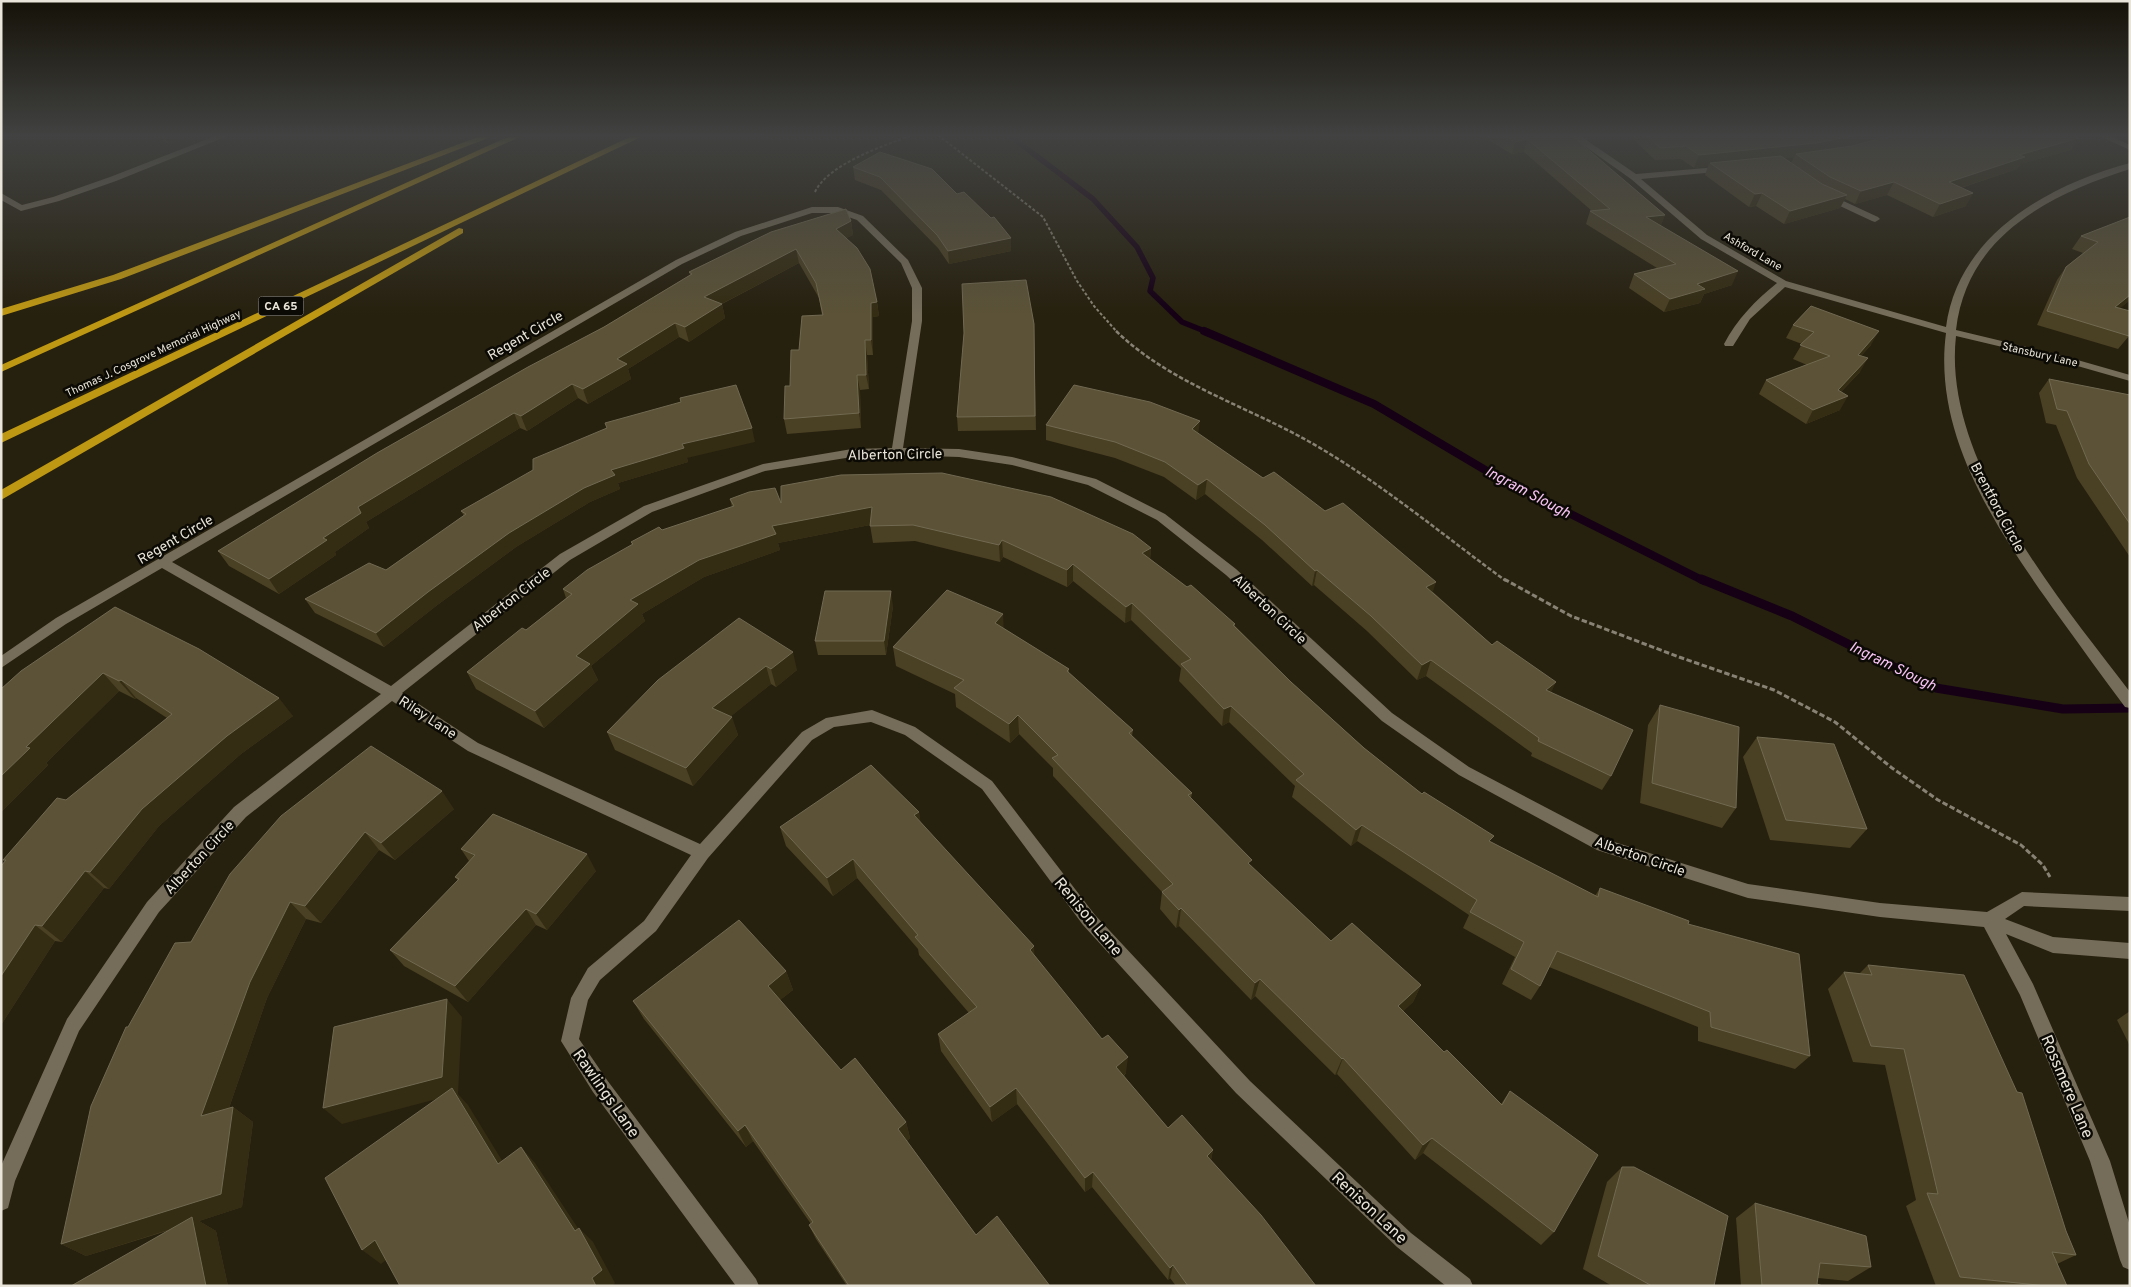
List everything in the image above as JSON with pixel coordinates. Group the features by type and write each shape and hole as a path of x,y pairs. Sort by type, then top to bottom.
{"highway":[{"path":"1,313 126,273 333,195"},
{"path":"1,369 387,195"},
{"name":"Thomas J. Cosgrove Memorial Highway","path":"1,439 514,195"},
{"path":"1,496 158,403 521,195"}],"street":[{"path":"1,196 21,208 66,195"},
{"name":"Ashford Lane","path":"1655,195 1704,237 1784,283 1950,332"},
{"path":"1824,195 1875,219"},
{"name":"Brentford Circle","path":"2056,195 2003,228 1985,248 1969,270 1960,287 1950,332 1949,356 1953,399 1963,436 1981,480 2008,532 2130,703"},
{"name":"Regent Circle","path":"1,663 61,621 679,262 738,234 812,210 838,210 860,218 905,262 918,288 916,321 897,451"},
{"path":"1729,344 1739,324 1757,304 1784,283"},
{"name":"Stansbury Lane","path":"1950,332 2056,357 2130,378"},
{"name":"Alberton Circle","path":"1,1201 5,1180 73,1026 153,907 240,812 565,557 648,509 763,468 852,453 897,451 959,453 1020,463 1092,482 1161,517 1230,572 1387,717 1464,771 1603,845 1748,891 1880,910 1989,920 2053,945 2130,951"},
{"name":"Riley Lane","path":"163,563 391,693 473,747 702,853"},
{"name":"Renison Lane","path":"702,853 806,736 831,722 872,716 910,731 987,785 1089,920 1243,1087 1404,1240 1463,1286"},
{"name":"Rawlings Lane","path":"702,853 650,926 594,974 580,998 570,1041 600,1086 749,1286"},
{"path":"1989,920 2022,899 2130,904"},
{"name":"Rossmere Lane","path":"1989,920 2027,990 2100,1161 2130,1260"}],"path":[{"path":"812,210 818,198 816,195"},
{"path":"1015,195 1043,217 1054,235 1076,281 1108,324 1128,343 1152,361 1184,381 1228,400 1308,440 1381,486 1448,539 1508,582 1571,616 1774,690 1835,722 1892,768 1931,796 2021,845 2043,865 2065,901"}],"building":[{"path":"898,195 967,195 991,218 994,217 1011,238 948,251 937,235"},
{"path":"1593,195 1642,195 1665,215 1646,217 1738,271 1697,284 1705,289 1670,299 1634,274 1676,264 1590,211 1610,209"},
{"path":"1765,195 1847,195 1790,211"},
{"path":"1921,195 1967,195 1940,204"},
{"path":"846,209 851,221 836,229 857,248 870,269 877,302 871,303 871,340 865,340 866,375 857,375 859,413 784,419 785,386 790,386 791,350 799,350 802,316 823,315 816,283 796,249 704,297 722,304 685,327 675,323 617,359 627,364 583,389 572,384 521,416 514,413 358,507 361,513 323,538 327,540 269,579 218,551 377,453 528,367 604,327 692,274 689,272 771,232"},
{"path":"2130,217 2130,295 2115,307 2130,311 2129,336 2047,311 2066,267 2098,242 2081,236"},
{"path":"1026,280 1034,324 1035,416 957,417 964,333 962,284"},
{"path":"1811,306 1879,331 1858,355 1868,358 1838,390 1848,396 1813,410 1766,380 1830,356 1800,345 1814,332 1793,325"},
{"path":"2049,379 2130,395 2130,524 2089,464 2067,411 2057,409"},
{"path":"736,385 752,428 682,444 684,448 611,470 615,475 584,488 509,533 428,592 376,633 305,599 369,563 386,570 466,514 461,511 533,470 533,459 607,428 605,423 681,402 680,398"},
{"path":"1074,385 1150,402 1200,421 1192,429 1263,478 1274,472 1325,511 1343,503 1436,582 1426,587 1492,645 1497,641 1556,682 1546,690 1633,730 1611,776 1538,741 1539,738 1431,660 1422,665 1371,616 1317,570 1315,571 1265,525 1207,479 1198,485 1165,462 1115,442 1046,425"},
{"path":"942,473 1051,497 1133,534 1151,548 1142,553 1187,587 1191,585 1235,624 1233,625 1291,682 1364,748 1422,794 1424,792 1494,836 1489,841 1598,897 1600,888 1689,921 1688,924 1799,954 1810,1056 1711,1027 1710,1012 1557,951 1540,986 1511,969 1524,942 1470,912 1477,900 1362,825 1356,830 1296,780 1304,774 1231,706 1224,709 1181,664 1191,659 1132,603 1126,607 1073,564 1067,570 1002,540 999,545 913,525 870,526 872,507 772,526 776,534 699,560 630,600 638,604 576,656 590,664 535,711 467,672 522,628 526,630 572,594 563,589 587,570 659,527 662,530 734,506 730,499 749,492 775,488 781,503 781,486 841,475"},
{"path":"947,590 1003,614 995,623 1069,669 1067,671 1133,730 1129,733 1192,793 1188,795 1252,860 1248,863 1331,941 1352,923 1421,985 1398,1006 1444,1052 1447,1050 1502,1105 1510,1091 1598,1155 1554,1232 1432,1138 1423,1145 1343,1058 1260,979 1255,983 1181,908 1179,910 1162,892 1173,884 1052,758 1058,755 1018,715 1009,724 954,688 964,680 893,647"},
{"path":"825,591 891,591 884,641 815,641"},
{"path":"115,607 199,649 279,698 227,736 142,809 90,872 85,871 42,926 35,925 1,976 1,866 6,860 3,860 57,798 66,800 172,714 121,680 119,681 103,673 26,747 30,748 1,776 1,689 21,671"},
{"path":"739,618 793,652 771,669 766,666 712,708 732,717 686,768 607,732 658,680"},
{"path":"1660,705 1739,727 1736,808 1652,783"},
{"path":"1757,737 1834,744 1867,829 1786,820"},
{"path":"371,746 442,791 381,843 365,832 305,906 290,902 250,982 201,1116 233,1107 221,1194 61,1244 91,1106 126,1027 128,1027 175,943 191,942 230,874 281,816"},
{"path":"871,765 919,812 914,815 1034,946 1030,950 1102,1039 1108,1035 1128,1057 1116,1067 1168,1128 1182,1115 1213,1150 1207,1156 1261,1215 1316,1286 1188,1286 1173,1265 1170,1268 1093,1172 1085,1178 1016,1088 990,1107 938,1034 977,1007 915,937 918,935 853,859 827,878 780,827"},
{"path":"493,814 587,854 536,914 526,909 455,986 390,950 459,879 455,877 475,855 461,849"},
{"path":"739,920 786,971 768,986 841,1070 855,1058 906,1122 898,1129 976,1235 997,1216 1050,1286 849,1286 809,1225 813,1222 745,1125 738,1131 633,1001"},
{"path":"1868,965 1964,975 2017,1092 2022,1093 2066,1231 2076,1255 2052,1252 2067,1286 2047,1286 1960,1277 1927,1193 1938,1194 1904,1049 1871,1046 1844,972 1872,975"},
{"path":"447,999 442,1077 323,1108 334,1027"},
{"path":"452,1088 498,1164 521,1147 575,1231 579,1228 602,1270 592,1278 596,1286 400,1286 375,1240 362,1250 325,1178"},
{"path":"1622,1167 1634,1167 1728,1216 1714,1286 1652,1286 1598,1256"},
{"path":"1755,1203 1866,1236 1871,1267 1820,1263 1817,1284 1823,1286 1762,1286"},
{"path":"192,1217 206,1286 71,1286"}],"waterway":[{"name":"Ingram Slough","path":"1088,195 1137,247 1153,278 1150,291 1182,322 1207,332"},
{"name":"Ingram Slough","path":"1204,331 1374,404 1497,477 1704,581"},
{"name":"Ingram Slough","path":"1701,579 1792,616 1936,688 2063,709 2130,708"}]}
